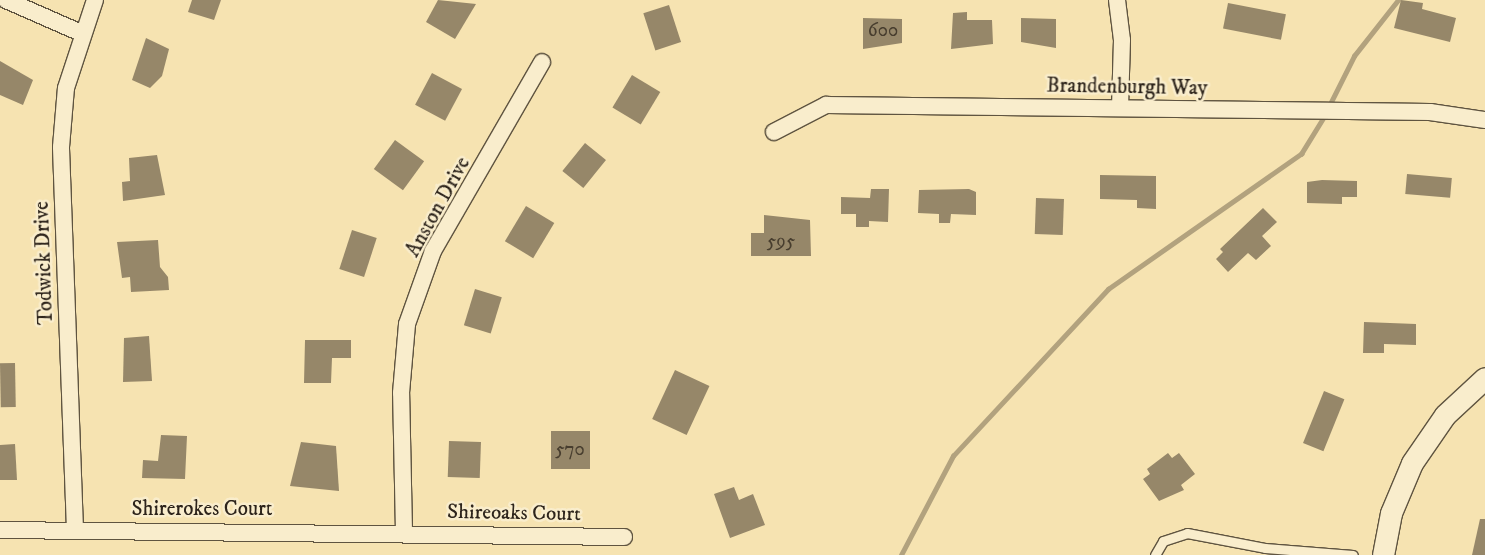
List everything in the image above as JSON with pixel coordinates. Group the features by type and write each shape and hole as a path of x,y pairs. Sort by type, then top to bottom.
{"street":[{"path":"6,0 81,32"},
{"name":"Todwick Drive","path":"75,530 61,147 66,88 81,32 95,0"},
{"path":"1117,0 1122,40 1120,108"},
{"name":"Anston Drive","path":"404,532 401,393 407,324 434,251 542,62"},
{"name":"Brandenburgh Way","path":"774,132 826,104 1430,112 1485,120"},
{"path":"1383,555 1391,513 1412,463 1445,415 1485,378"},
{"name":"Shirerokes Court","path":"0,530 404,532"},
{"name":"Shireoaks Court","path":"404,532 624,537"}],"lane":[{"path":"1155,555 1163,541 1187,533 1265,548 1353,555"}],"building":[{"path":"192,0 221,0 214,20 188,12"},
{"path":"438,0 476,4 455,39 426,22"},
{"path":"1401,0 1423,3 1422,9 1456,18 1450,42 1394,28"},
{"path":"1228,3 1286,14 1281,40 1223,29"},
{"path":"669,5 681,42 655,50 643,13"},
{"path":"967,12 967,20 992,20 993,44 951,49 953,13"},
{"path":"863,18 902,19 902,43 863,49"},
{"path":"1021,18 1056,19 1056,48 1021,42"},
{"path":"146,38 169,49 162,76 150,88 132,80"},
{"path":"0,61 33,80 23,105 0,95"},
{"path":"432,73 462,89 445,121 415,105"},
{"path":"632,75 660,92 641,125 612,108"},
{"path":"395,140 424,161 403,190 374,169"},
{"path":"585,143 606,160 583,188 562,171"},
{"path":"157,155 165,195 123,201 122,182 130,181 129,158"},
{"path":"1407,174 1452,178 1450,198 1405,194"},
{"path":"1100,175 1156,176 1156,209 1137,208 1137,200 1100,199"},
{"path":"1322,180 1357,181 1357,197 1342,197 1342,204 1307,203 1307,182"},
{"path":"871,189 889,189 888,222 869,221 869,227 856,227 856,214 841,214 841,197 870,198"},
{"path":"969,189 976,192 976,215 951,214 950,223 939,223 939,214 918,213 919,190"},
{"path":"1036,198 1064,199 1063,235 1035,234"},
{"path":"526,206 554,223 533,258 505,241"},
{"path":"1263,208 1277,222 1262,236 1271,246 1256,260 1248,253 1228,272 1216,259 1223,252 1220,249"},
{"path":"764,215 810,220 811,256 751,256 751,233 764,233"},
{"path":"352,230 377,238 364,277 339,269"},
{"path":"158,240 160,267 168,277 169,290 131,292 130,277 122,278 117,242"},
{"path":"475,289 502,297 491,334 464,325"},
{"path":"1364,322 1416,324 1416,345 1384,344 1384,353 1363,353"},
{"path":"149,336 152,381 123,382 124,338"},
{"path":"305,340 351,340 351,358 332,358 331,383 304,383"},
{"path":"0,363 15,363 16,407 1,407"},
{"path":"675,370 709,386 687,435 652,419"},
{"path":"1324,391 1344,399 1323,451 1303,443"},
{"path":"551,431 590,431 590,469 551,469"},
{"path":"161,435 187,436 185,479 142,478 143,460 158,461"},
{"path":"449,441 481,442 480,478 448,477"},
{"path":"301,442 336,446 339,491 290,486"},
{"path":"15,444 17,480 0,480 0,445"},
{"path":"1168,453 1172,458 1179,453 1195,474 1181,485 1184,490 1159,501 1143,479 1150,474 1147,469"},
{"path":"734,487 739,500 753,494 765,525 730,538 714,494"},
{"path":"1480,519 1485,519 1485,555 1472,555"}],"waterway":[{"path":"1328,108 1354,56 1398,0"},
{"path":"901,555 953,456 1108,289 1301,154 1325,115"}]}
